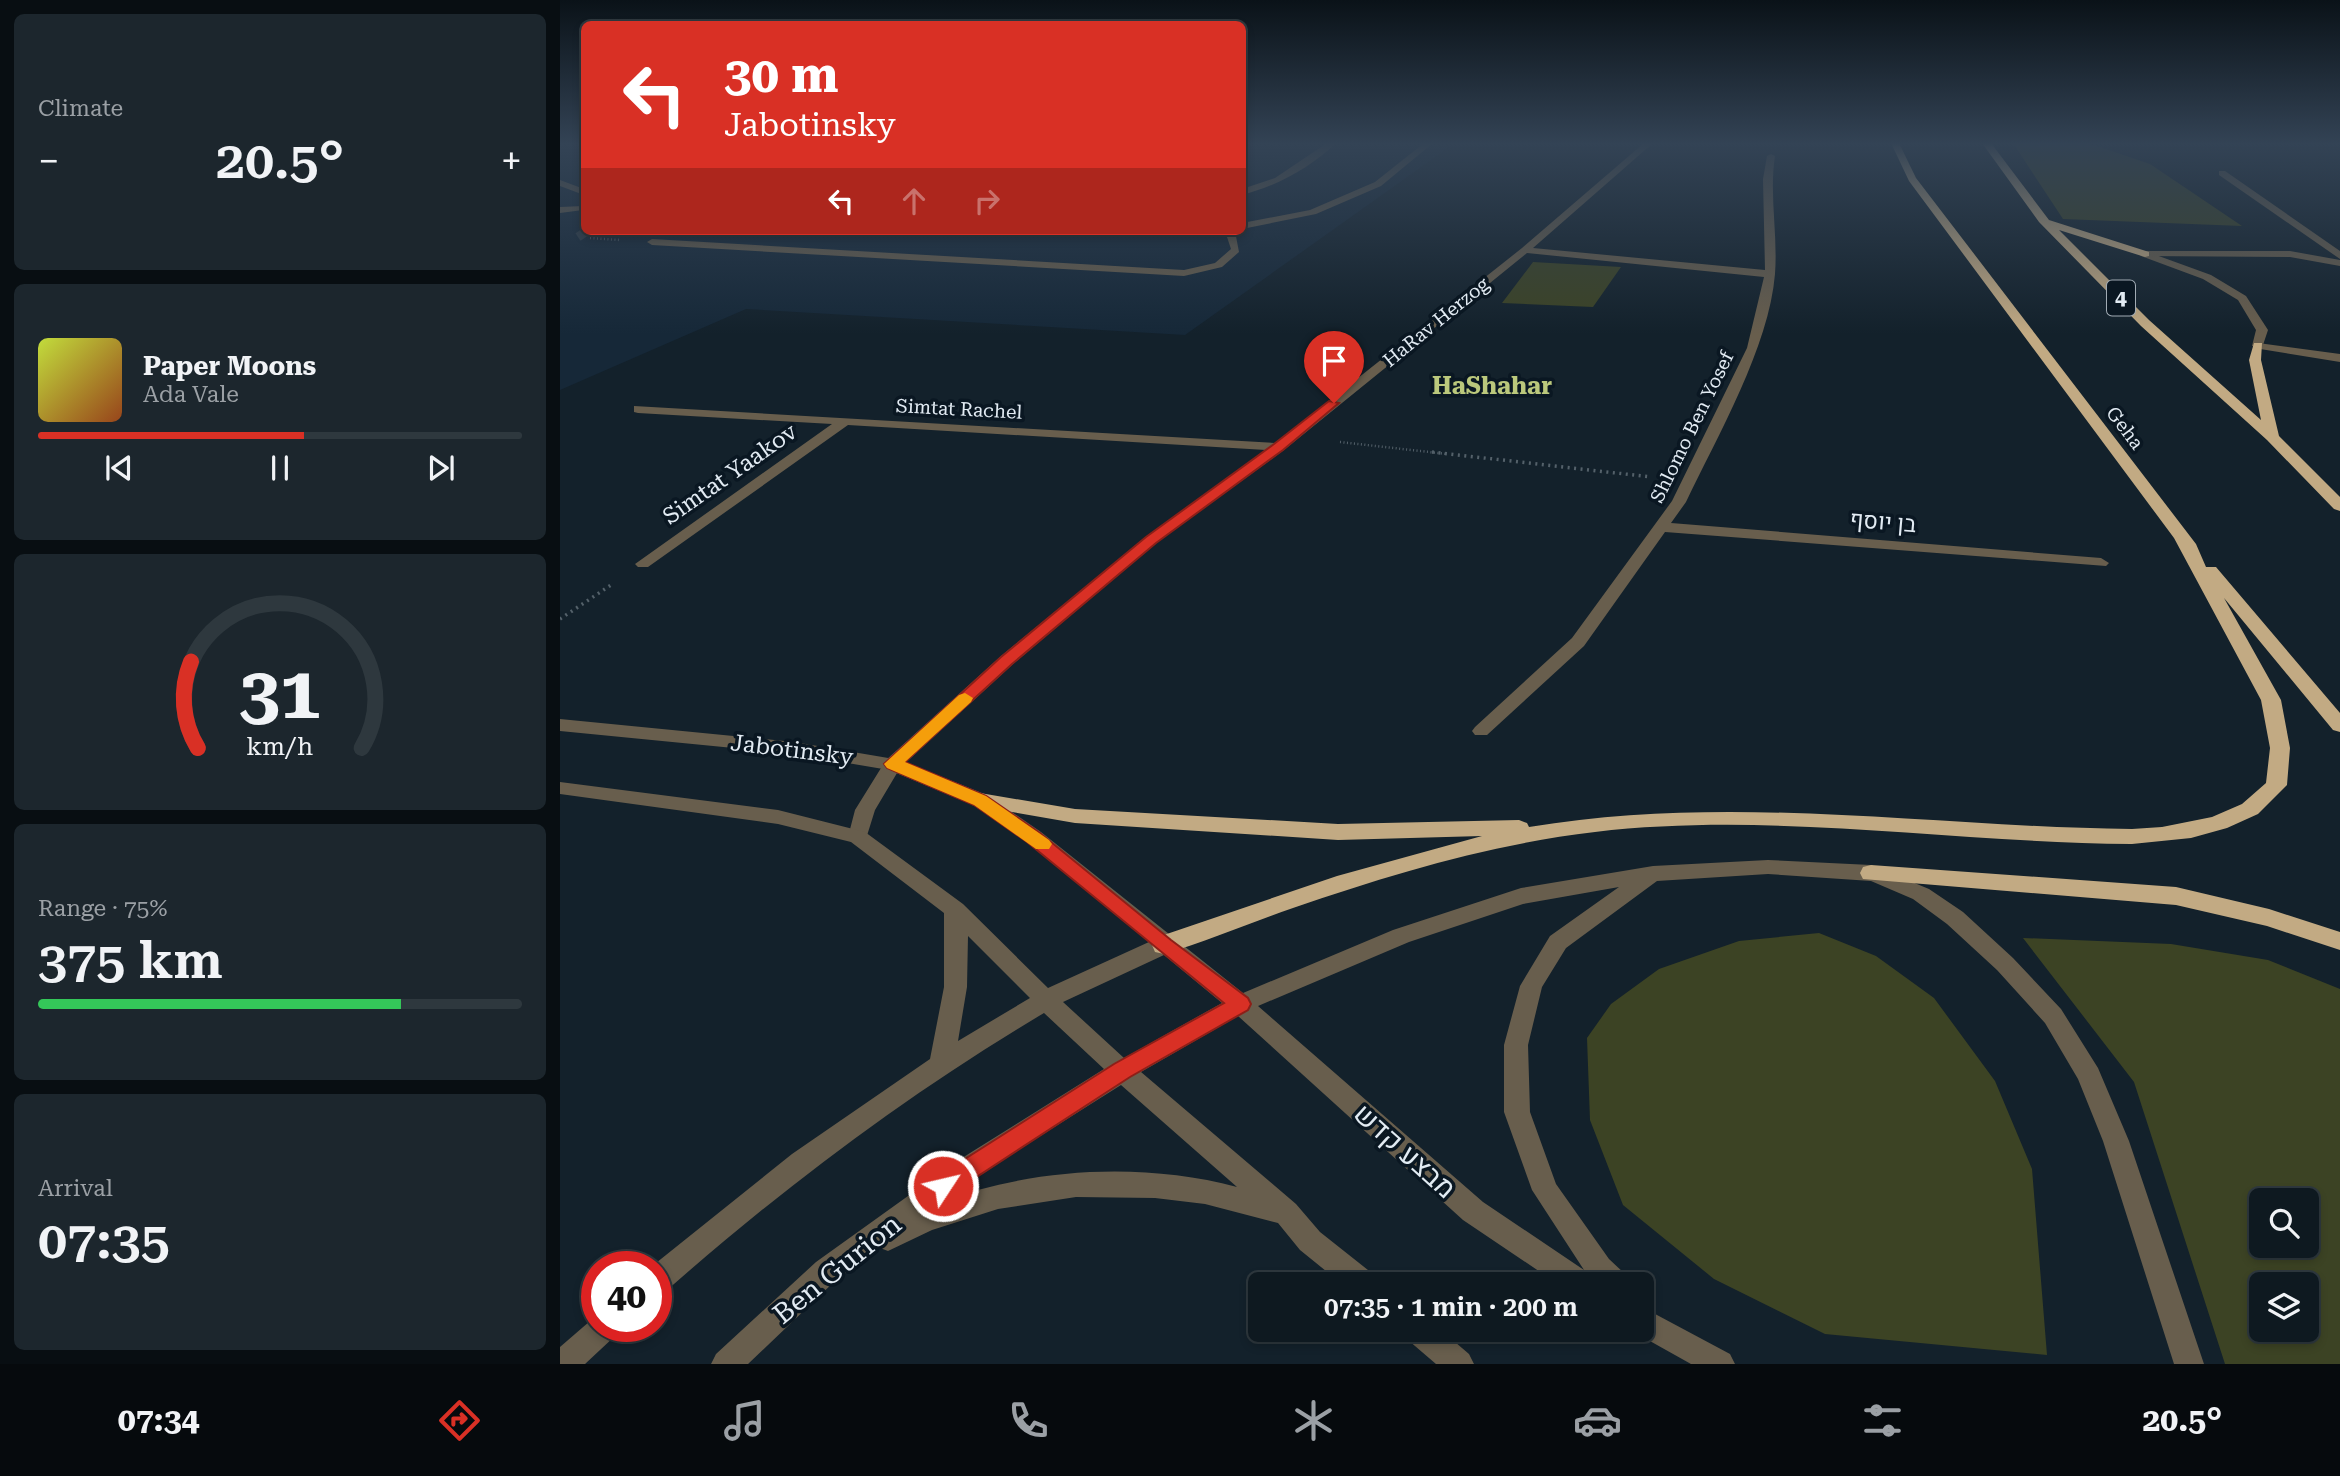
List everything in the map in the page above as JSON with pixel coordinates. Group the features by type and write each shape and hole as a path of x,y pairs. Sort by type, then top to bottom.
{"highway":[{"name":"Geha","path":"1933,207 2182,539 2340,726"},
{"name":"4","path":"2033,207 2043,220 2145,323 2272,437 2340,506"},
{"path":"2043,220 2087,237 2145,254"},
{"path":"2258,346 2255,360 2272,437"},
{"path":"1164,945 1301,894 1416,859 1540,832 1658,819 1770,818 2131,837 2196,831 2249,810 2276,785 2280,748 2271,700 2182,539"},
{"path":"980,800 1075,816 1338,832 1604,825"},
{"path":"1871,873 2176,896 2269,918 2340,941"}],"street":[{"path":"1246,225 1313,212 1325,207"},
{"name":"HaRav Herzog","path":"858,837 865,810 893,764 1007,660 1151,540 1279,447 1575,207"},
{"name":"Shlomo Ben Yosef","path":"1481,731 1577,642 1661,527 1690,481 1720,411 1753,348 1770,274 1768,207"},
{"path":"2270,207 2340,256"},
{"path":"560,210 581,210"},
{"path":"652,242 1184,273 1218,265 1237,250 1231,235"},
{"path":"1525,250 1770,274"},
{"path":"2145,254 2290,254 2340,263"},
{"path":"2145,254 2207,277 2242,298 2262,330 2258,346 2340,358"},
{"name":"Simtat Rachel","path":"638,408 1279,447"},
{"name":"Simtat Yaakov","path":"643,564 844,422"},
{"name":"בן יוסף","path":"1661,527 2101,563"},
{"name":"Jabotinsky","path":"560,725 794,748 893,764 980,800 1034,837 1240,1004"},
{"path":"560,789 778,817 858,837 955,910 1046,1001 1122,1071 1286,1213 1310,1241 1348,1272"},
{"name":"Ben Gurion","path":"726,1364 826,1271 963,1171 1122,1071 1240,1004 1401,936 1521,896 1653,874 1768,867 1871,873 1921,894 1955,918 2005,964 2053,1016 2089,1075 2116,1141 2189,1364"},
{"path":"1604,1272 1545,1190 1517,1112 1516,1045 1531,986 1558,942 1653,874"},
{"path":"941,1064 957,990 959,949 955,910"},
{"path":"672,1267 839,1133 941,1064 1063,990 1164,945"},
{"name":"מבצע קדש","path":"1240,1004 1473,1211 1563,1272"},
{"path":"826,1271 916,1222 992,1197 1040,1190 1115,1182 1196,1190 1286,1213"},
{"path":"1654,1326 1720,1364"},
{"path":"563,1364 587,1342"},
{"path":"1432,1342 1459,1364"}],"path":[{"path":"590,238 652,242"},
{"path":"1291,437 1690,481"},
{"path":"560,619 643,564"}],"shaded area":[{"path":"560,207 581,207 581,235 1246,235 1246,207 1365,207 1185,335 746,309 560,390"}],"green space":[{"path":"2055,207 2213,207 2242,226 2063,219"},
{"path":"1533,262 1621,267 1593,307 1502,303"},
{"path":"1819,933 1876,956 1934,998 1995,1081 2032,1169 2047,1355 1825,1334 1714,1279 1623,1205 1590,1120 1587,1038 1611,1004 1659,969 1739,941"},
{"path":"2023,938 2171,944 2268,960 2340,989 2340,1364 2225,1364 2134,1082"}],"slow traffic":[{"path":"965,698 893,764 980,800 1042,844"}],"district":[{"name":"HaShahar","path":"1492,386"}],"route":[{"path":"943,1186 1122,1071 1240,1004 1034,837 980,800 893,764 1007,660 1151,540 1279,447 1334,403"}]}
